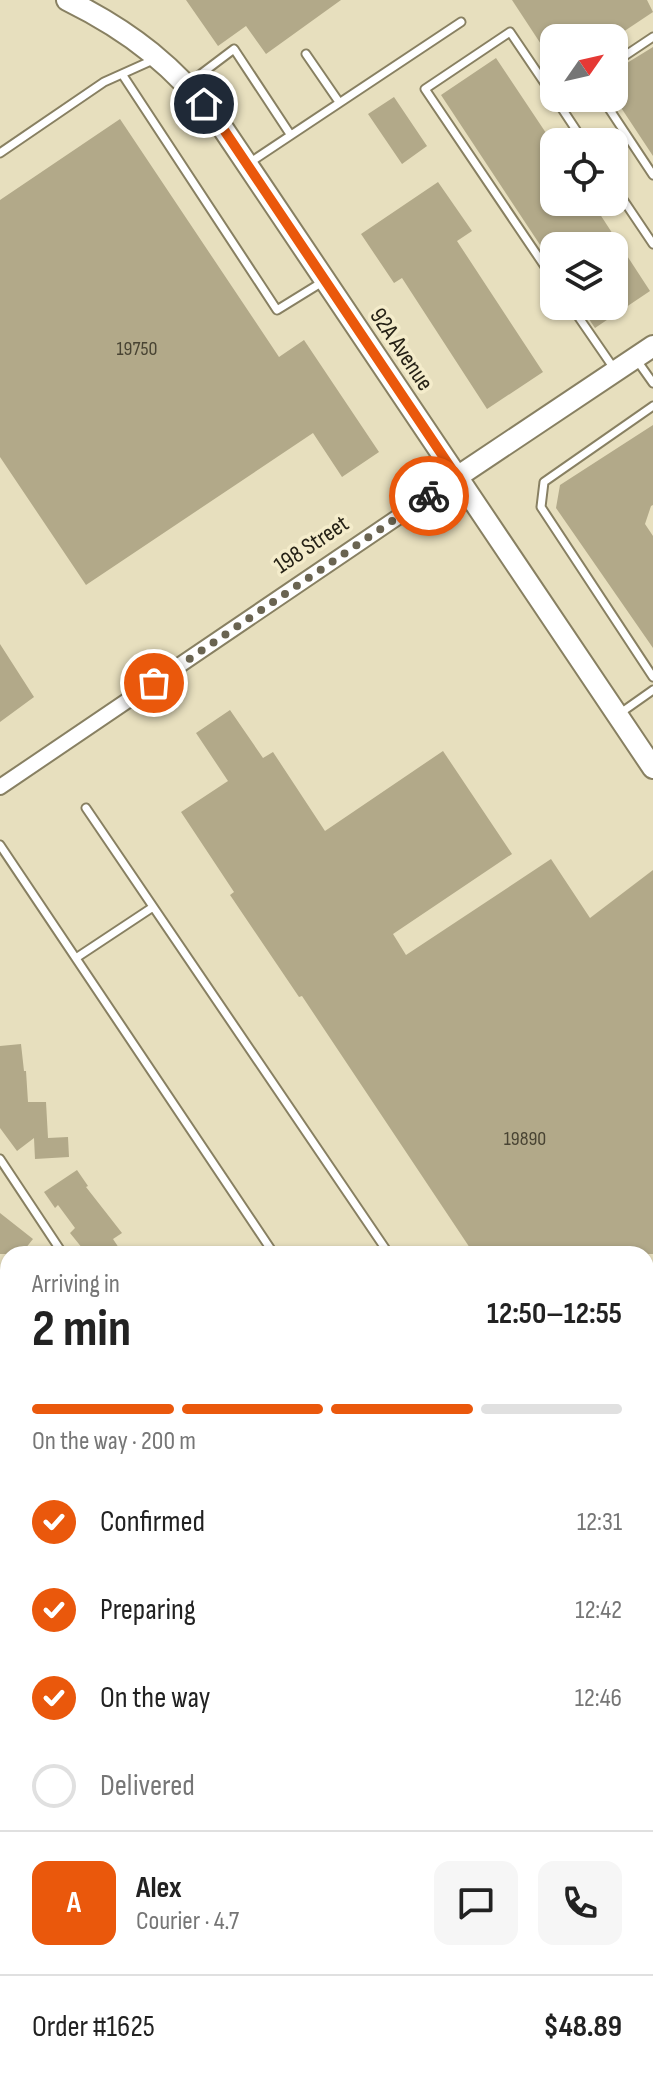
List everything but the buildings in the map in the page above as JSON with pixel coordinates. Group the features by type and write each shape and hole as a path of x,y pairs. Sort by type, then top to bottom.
{"street":[{"name":"92A Avenue","path":"74,1 127,33 158,57 220,124 653,768"},
{"name":"198 Street","path":"0,787 644,352"}],"lane":[{"path":"247,165 461,22"},
{"path":"540,77 510,32 425,89 540,259"},
{"path":"628,54 653,37"},
{"path":"187,85 234,49 290,134"},
{"path":"306,54 339,102"},
{"path":"0,153 104,82 158,57"},
{"path":"122,74 277,310 325,280"},
{"path":"611,112 653,175"},
{"path":"628,207 653,244"},
{"path":"581,320 616,371"},
{"path":"644,352 653,383"},
{"path":"653,406 544,482 541,507 653,677"},
{"path":"617,715 653,690"},
{"path":"86,808 384,1246"},
{"path":"0,845 269,1246"},
{"path":"76,958 153,907"},
{"path":"0,1159 58,1246"}],"way so far":[{"path":"154,683 429,496"}],"route":[{"path":"204,104 457,477 429,496"}]}
